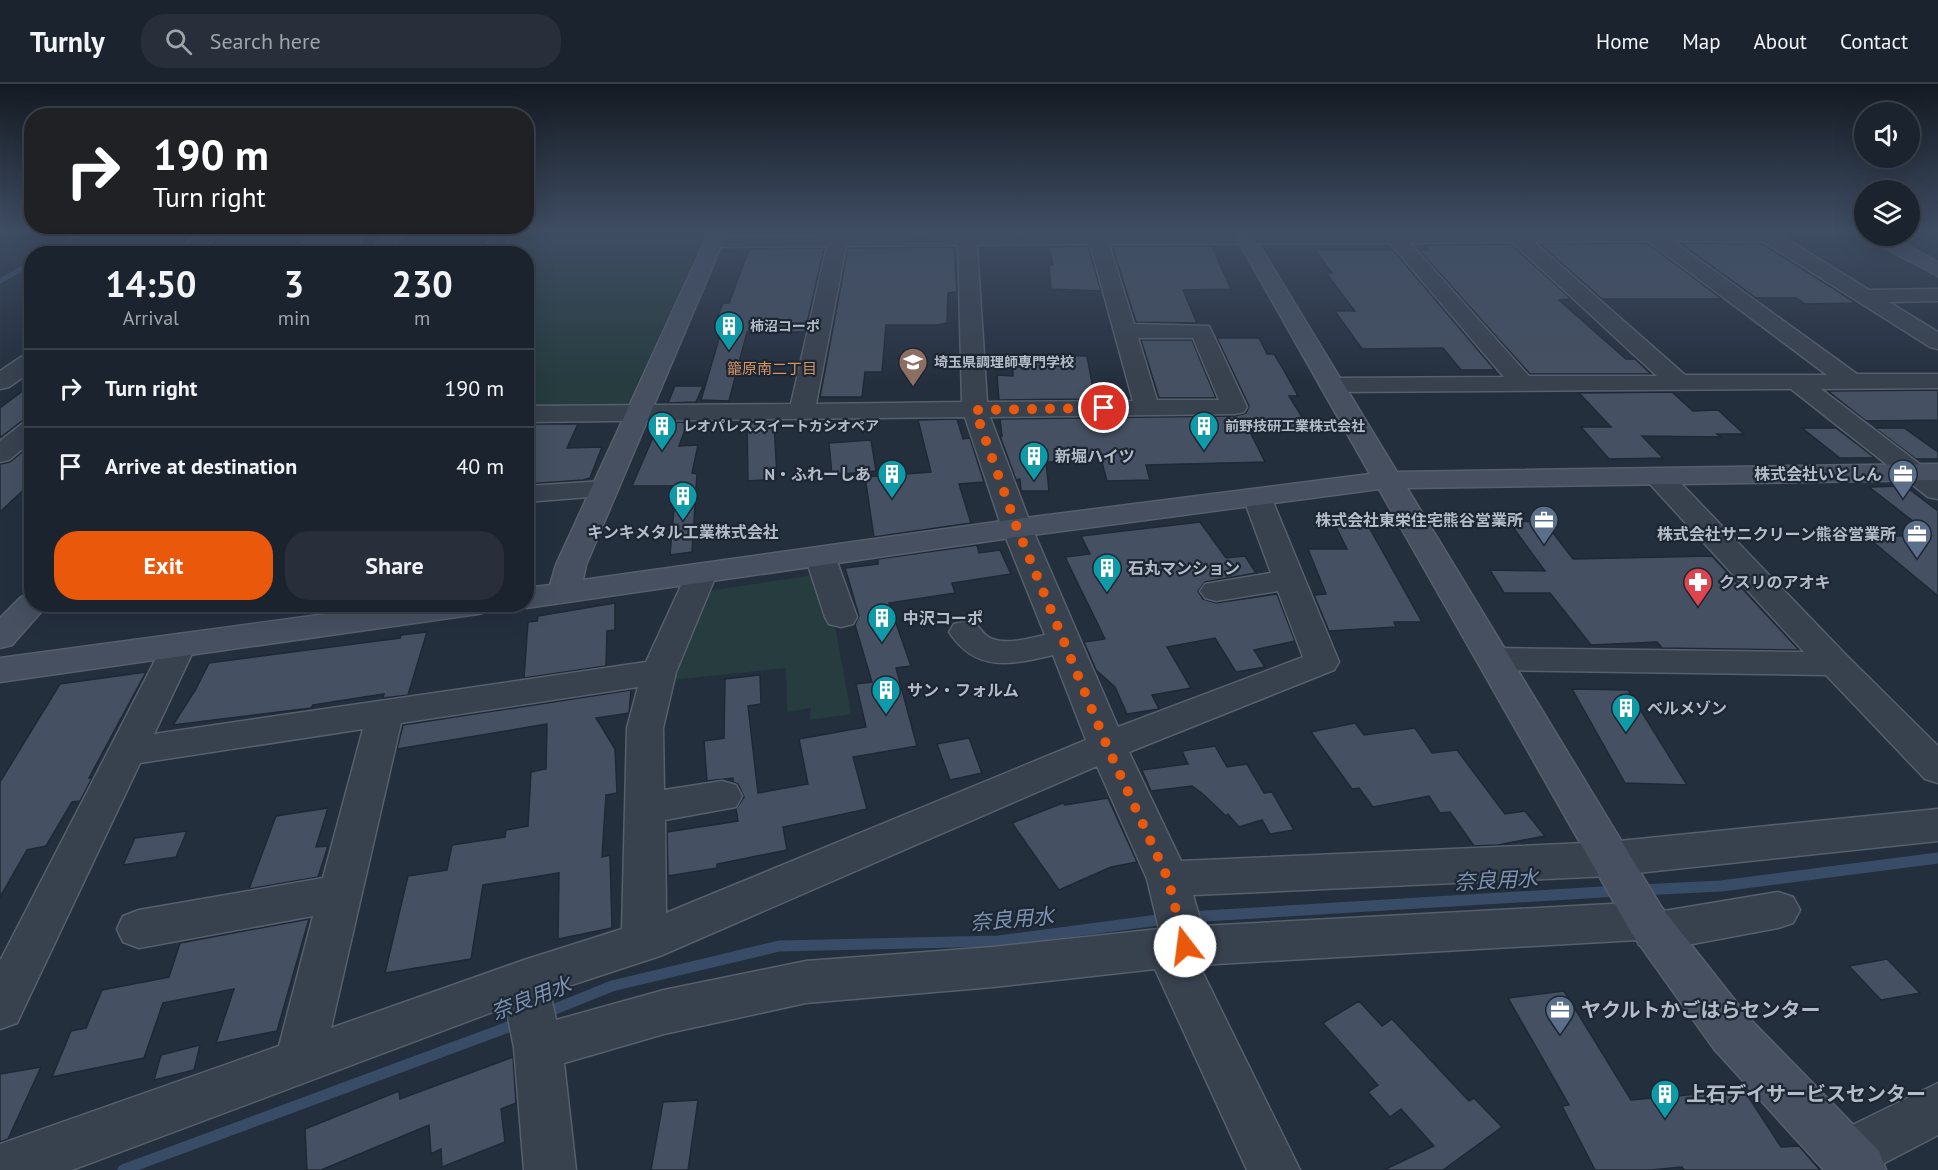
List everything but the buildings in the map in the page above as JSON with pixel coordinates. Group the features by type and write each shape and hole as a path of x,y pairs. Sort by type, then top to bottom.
{"street":[{"path":"564,593 571,565 696,281"},
{"path":"802,411 829,281"},
{"path":"969,281 975,410 1017,528 1107,746 1168,879 1185,946 1176,965 1203,1026 1275,1170"},
{"path":"1110,281 1147,407"},
{"path":"1271,281 1387,480 1495,659 1609,860 1651,927 1731,1033 1853,1163 1938,1108"},
{"path":"1433,281 1523,384"},
{"path":"1566,281 1679,383"},
{"path":"1714,281 1851,381"},
{"path":"1839,281 1938,342"},
{"path":"1863,296 1938,295"},
{"path":"534,414 1235,407 1201,331 1125,331"},
{"path":"0,382 24,366"},
{"path":"1332,385 1938,381"},
{"path":"1797,382 1926,472 1938,491"},
{"path":"0,420 24,419"},
{"path":"0,454 24,434"},
{"path":"534,597 1017,528 1387,480 1926,472"},
{"path":"1659,477 1835,664 1938,769"},
{"path":"534,493 604,489"},
{"path":"2,1170 524,980 644,942 1107,746 1322,662 1257,497"},
{"path":"820,556 841,617"},
{"path":"644,942 645,728 659,672 701,573"},
{"path":"1216,591 1290,580"},
{"path":"0,637 24,612"},
{"path":"0,670 420,612"},
{"path":"966,632 979,649 993,652 1064,642"},
{"path":"0,1008 129,751 179,645"},
{"path":"1495,659 1835,664"},
{"path":"129,751 659,672"},
{"path":"299,1061 385,713"},
{"path":"645,808 722,796"},
{"path":"1168,879 1609,860 1938,825"},
{"path":"139,929 340,893"},
{"path":"538,1048 664,1012 806,982 993,967 1185,946 1651,927 1778,910"},
{"path":"524,980 538,1048 550,1170"}],"green space":[{"path":"534,281 685,281 628,403 617,408 534,409"},
{"path":"813,575 836,631 851,714 810,720 811,708 787,712 786,668 673,680 709,591"}],"waterway":[{"name":"奈良用水","path":"1640,890 1721,886 1938,858"},
{"name":"奈良用水","path":"1188,917 1618,891"},
{"name":"奈良用水","path":"545,1013 612,986 779,946 999,941 1166,919"},
{"name":"奈良用水","path":"123,1170 519,1023"}],"place":[{"name":"柿沼コーポ","path":"729,352"},
{"name":"埼玉県調理師専門学校","path":"913,388"},
{"name":"レオパレススイートカシオペア","path":"662,452"},
{"name":"前野技研工業株式会社","path":"1204,452"},
{"name":"新堀ハイツ","path":"1034,482"},
{"name":"N・ふれーしあ","path":"892,500"},
{"name":"株式会社いとしん","path":"1903,500"},
{"name":"キンキメタル工業株式会社","path":"683,522"},
{"name":"株式会社東栄住宅熊谷営業所","path":"1544,546"},
{"name":"株式会社サニクリーン熊谷営業所","path":"1917,560"},
{"name":"石丸マンション","path":"1107,594"},
{"name":"クスリのアオキ","path":"1698,608"},
{"name":"中沢コーポ","path":"882,644"},
{"name":"サン・フォルム","path":"886,716"},
{"name":"ベルメゾン","path":"1626,734"},
{"name":"ヤクルトかごはらセンター","path":"1560,1036"},
{"name":"上石デイサービスセンター","path":"1665,1120"}],"district":[{"name":"籠原南二丁目","path":"772,368"}],"route":[{"path":"1104,408 975,410 1017,528 1107,746 1168,879 1185,946"}]}
